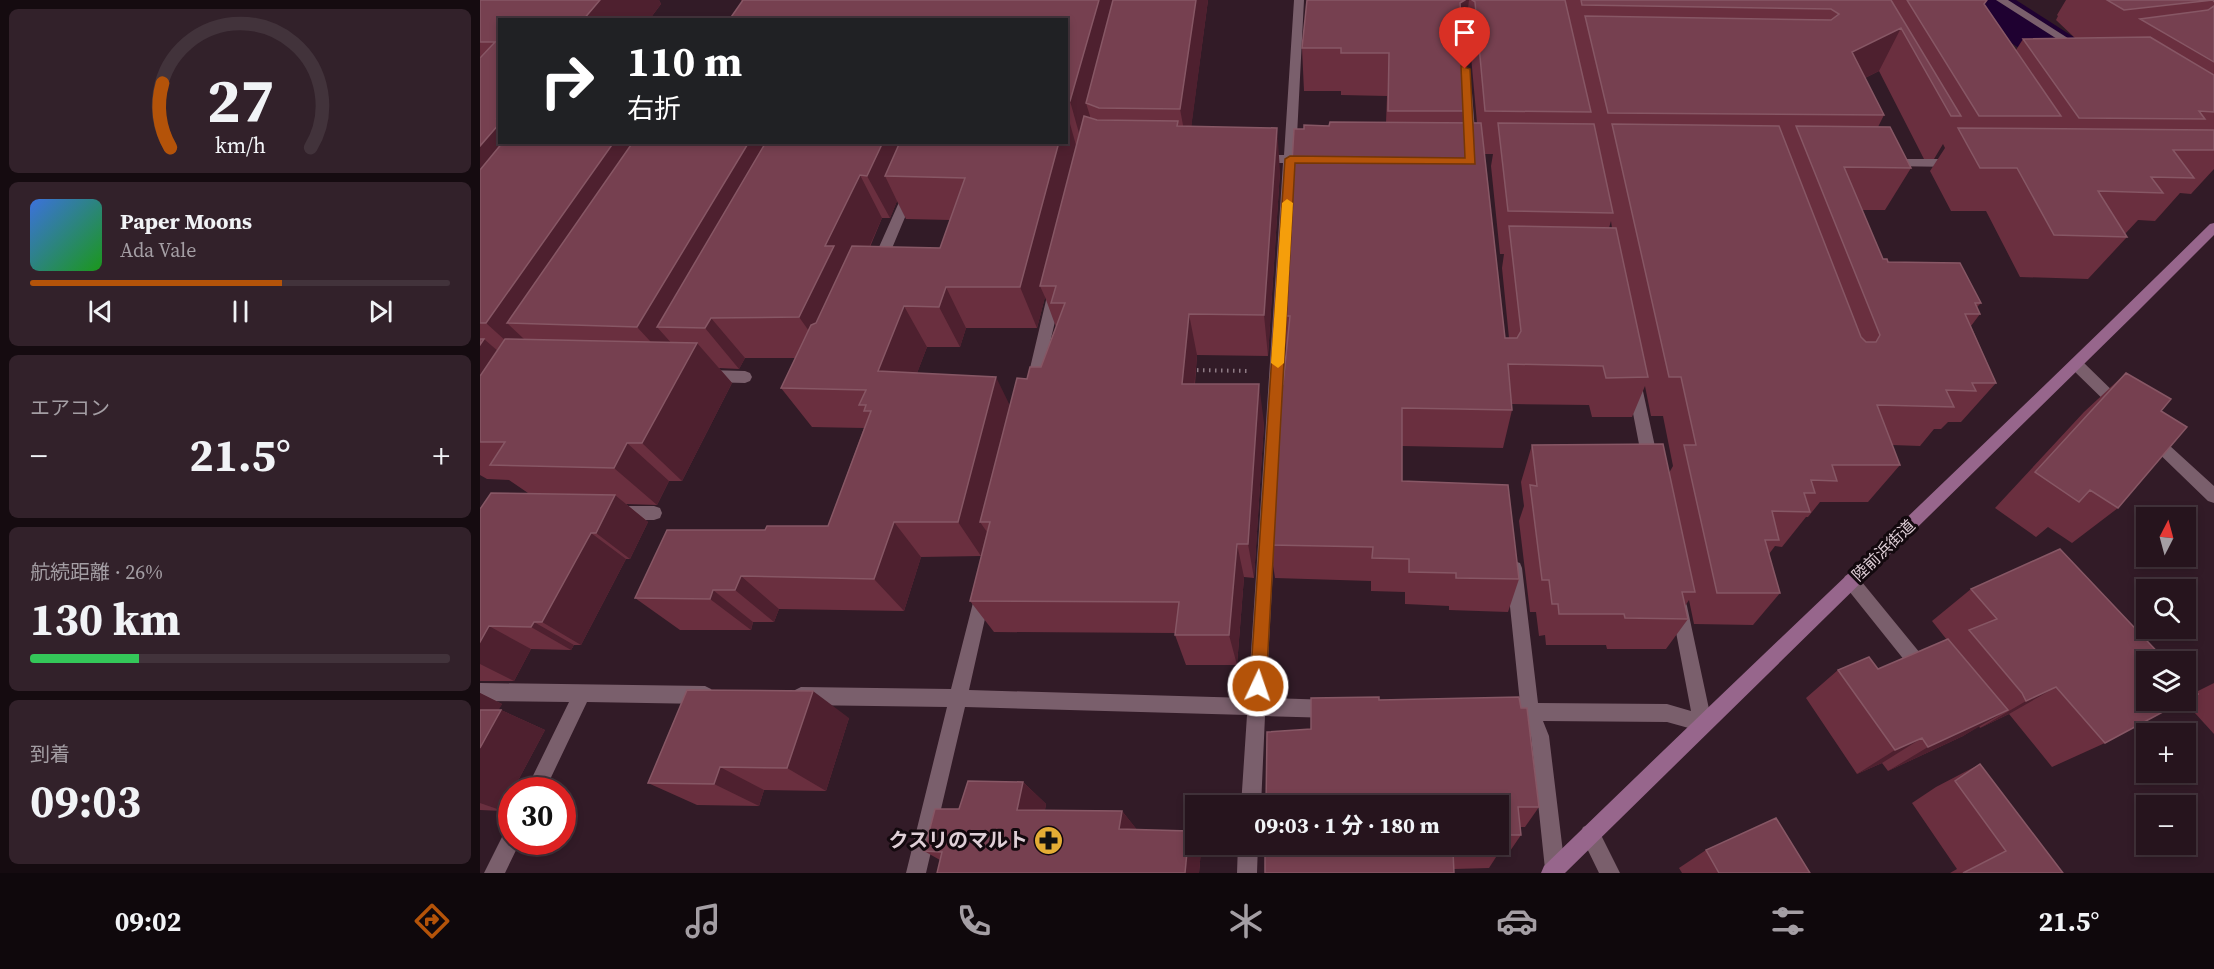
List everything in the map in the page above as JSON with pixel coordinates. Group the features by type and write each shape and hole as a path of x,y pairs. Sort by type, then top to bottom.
{"street":[{"path":"1252,795 1299,0"},
{"path":"2001,0 2093,57"},
{"path":"1465,80 1471,162"},
{"path":"1244,158 1324,160"},
{"path":"1873,164 1942,158 1966,163"},
{"path":"874,274 915,179"},
{"name":"陸前浜街道","path":"1553,871 1703,723 2077,365 2214,227"},
{"path":"1029,401 1059,276"},
{"path":"2077,365 2125,412"},
{"path":"1631,367 1654,482"},
{"path":"691,375 745,377"},
{"path":"2142,428 2214,496"},
{"path":"606,512 654,513"},
{"path":"1513,553 1530,712 1540,736 1553,871"},
{"path":"916,873 988,572"},
{"path":"1851,581 1932,681"},
{"path":"1494,712 1667,713 1703,723 1677,597"},
{"path":"480,692 723,695"},
{"path":"541,777 582,694"},
{"path":"782,696 958,698 1352,710"},
{"path":"1590,834 1610,873"},
{"path":"494,873 503,855"},
{"path":"1247,873 1248,855"}],"path":[{"path":"1186,370 1277,372"}],"building":[{"path":"480,0 600,0 585,18 498,18 498,125 480,146 480,58 495,42 480,42"},
{"path":"743,0 1099,0 1070,101 1068,101 1068,18 730,18"},
{"path":"1113,0 1196,0 1180,109 1099,108 1086,103"},
{"path":"1307,0 1465,0 1460,3 1468,111 1388,111 1389,53 1341,53 1341,48 1302,48"},
{"path":"1472,0 1565,0 1591,112 1485,111 1475,2"},
{"path":"1581,0 1891,0 1961,116 1951,116 1901,28 1852,52 1884,115 1608,113 1585,16 1831,20 1839,14 1831,9 1582,5"},
{"path":"1907,0 1987,0 1984,4 2061,116 1979,116"},
{"path":"2107,0 2213,0 2124,10"},
{"path":"2214,6 2214,62 2140,19 2208,10"},
{"path":"2150,37 2214,75 2214,112 2199,111 2205,119 2079,118 2023,39"},
{"path":"1084,116 1097,120 1178,121 1177,126 1277,128 1264,315 1189,314 1182,384 1259,384 1248,544 1237,544 1229,635 1175,635 1179,602 970,601 990,522 980,522 1017,378 1027,379 1030,367 1041,367 1065,303 1051,303 1056,286 1040,286"},
{"path":"1330,122 1481,123 1505,338 1517,338 1521,331 1509,226 1616,228 1648,377 1606,378 1603,366 1508,364 1512,410 1402,408 1402,481 1508,485 1519,579 1456,578 1456,573 1409,572 1409,559 1372,558 1373,547 1270,545 1279,384 1283,384 1290,316 1283,316 1294,129 1304,129 1304,125 1329,126"},
{"path":"1498,123 1594,124 1613,213 1508,211"},
{"path":"1612,124 1779,126 1861,337 1866,342 1876,342 1880,335 1796,126 1890,127 1911,168 1844,167 1883,259 1887,259 1888,262 1960,263 1981,303 1975,303 1980,314 1965,314 1996,383 1972,383 1976,391 1946,390 1954,407 1877,405 1900,465 1832,465 1837,481 1811,480 1815,493 1804,493 1810,512 1772,511 1779,540 1765,540 1780,593 1717,593 1684,445 1696,445 1681,377 1669,377"},
{"path":"1958,128 2214,130 2214,150 2173,150 2194,178 2151,177 2163,193 2098,191 2127,237 2054,235 2017,168 1980,168"},
{"path":"501,144 613,144 486,323 480,323 480,170"},
{"path":"632,144 748,144 637,327 507,323"},
{"path":"765,144 882,144 867,176 860,175 825,246 834,246 799,317 711,318 705,328 657,327"},
{"path":"899,144 1058,144 1020,287 946,287 939,307 904,306 878,371 996,377 958,522 894,522 874,579 741,576 735,590 713,590 710,599 635,598 667,530 765,530 767,526 828,526 871,411 864,411 866,405 859,405 866,390 781,388 811,325 816,323 852,246 940,248 965,178 885,176"},
{"path":"505,339 697,343 642,443 627,443 614,468 490,465 505,442 480,442 480,376"},
{"path":"2126,373 2171,399 2161,411 2187,427 2118,508 2090,490 2079,502 2035,472"},
{"path":"1663,444 1695,592 1682,592 1688,619 1625,618 1624,614 1559,614 1558,604 1552,604 1549,580 1542,580 1530,485 1537,486 1532,445"},
{"path":"491,493 615,495 596,533 591,533 542,622 534,622 531,627 489,626 480,642 480,509"},
{"path":"2060,549 2136,629 2136,639 2145,639 2157,651 2136,651 2136,711 2165,711 2142,723 2136,723 2136,726 2105,743 2056,687 2026,701 2022,693 1969,630 1997,619 1971,589"},
{"path":"1948,639 2008,710 1928,747 1922,738 1895,750 1838,670 1869,657 1878,669"},
{"path":"687,690 813,691 787,768 720,767 714,784 648,783"},
{"path":"1379,697 1379,700 1519,697 1521,708 1527,708 1539,807 1518,807 1521,835 1509,835 1509,795 1266,795 1267,732 1311,729 1311,698"},
{"path":"480,710 501,710 480,748"},
{"path":"1980,764 2063,873 1963,873 2006,851 1955,781"},
{"name":"クスリのマルト","path":"968,781 1023,782 1017,810 1122,811 1119,829 1185,831 1185,873 937,873 942,852 924,851 935,809 959,809"},
{"path":"1776,818 1810,873 1719,873 1706,850"},
{"path":"1265,855 1453,855 1454,873 1265,873"}],"waterway":[{"path":"1982,0 2141,105 2214,143"}],"slow traffic":[{"path":"1278,363 1287,203"}],"place":[{"name":"クスリのマルト","path":"1049,840"}],"route":[{"path":"1258,686 1290,159 1471,162 1465,69"}]}
